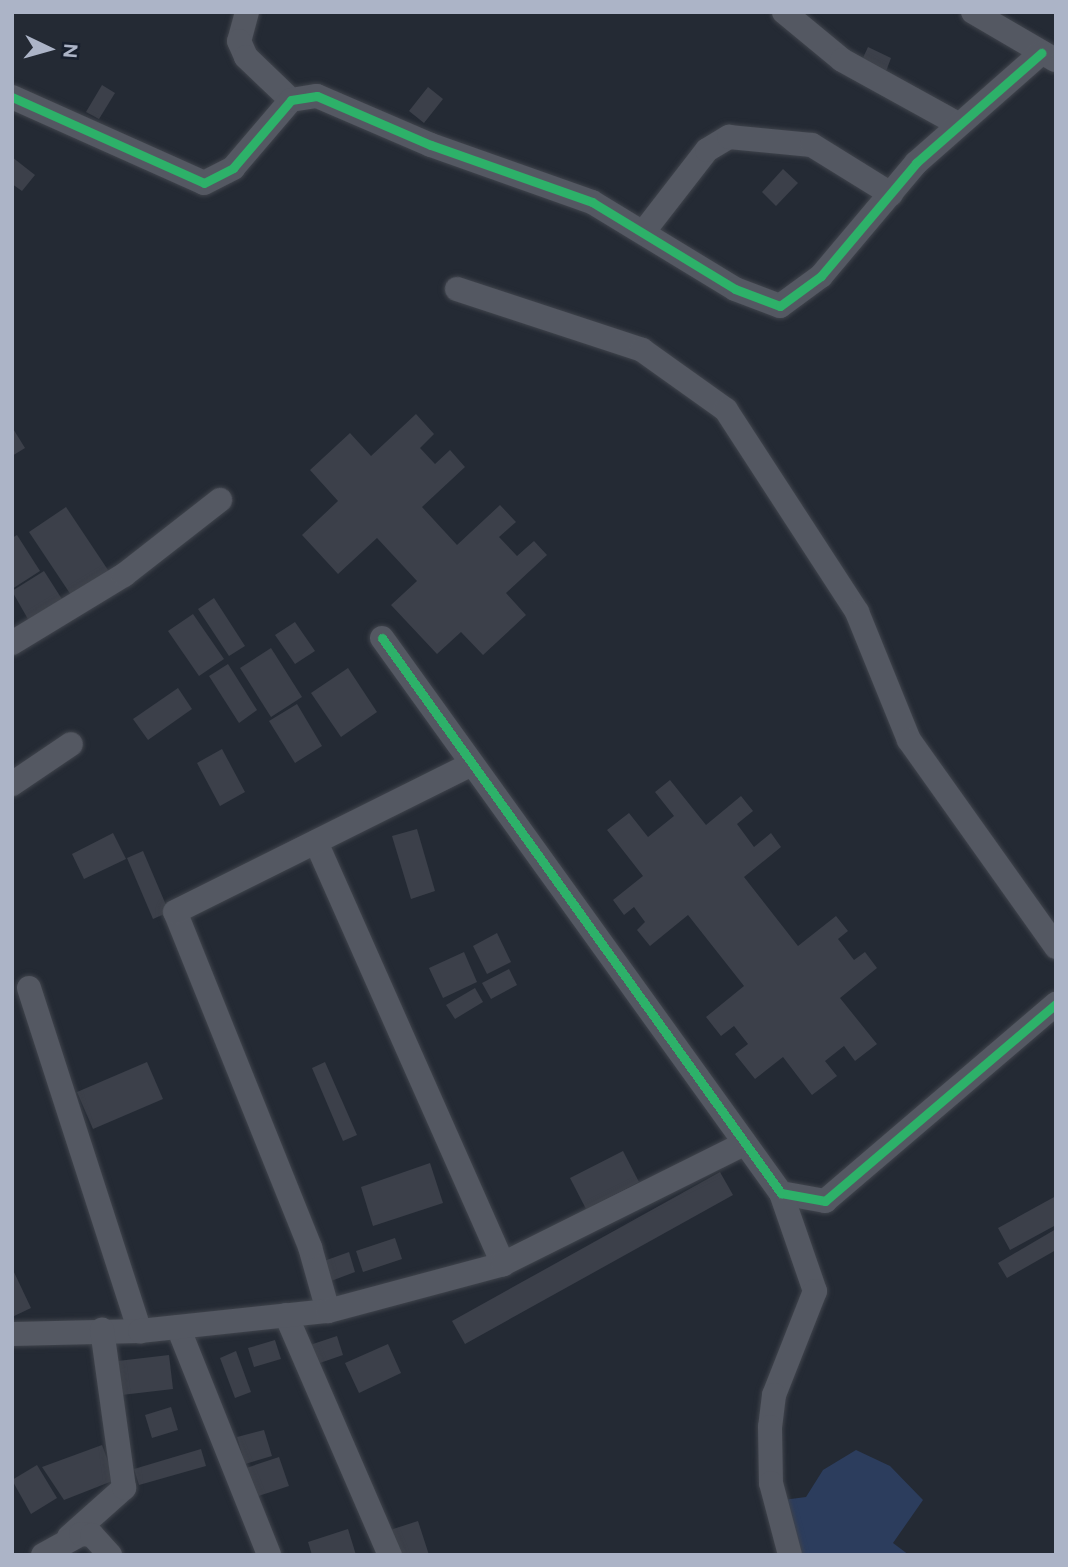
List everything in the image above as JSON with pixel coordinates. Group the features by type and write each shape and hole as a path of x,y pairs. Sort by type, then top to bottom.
{"street":[{"path":"247,12 239,41 247,57 291,100"},
{"path":"784,12 842,60 958,124"},
{"path":"12,97 204,183 233,168 291,100 302,95 337,101 431,145 544,181 645,230 735,289 780,306 821,276 891,194 958,124 1048,57 972,12"},
{"path":"645,230 707,150 729,137 811,145 891,194"},
{"path":"457,289 642,350 726,410 857,612 909,740 1056,947"},
{"path":"12,643 124,575 220,500"},
{"path":"382,638 468,766 742,1145 780,1193 815,1291 774,1395 769,1427 771,1483 790,1555"},
{"path":"12,784 71,744"},
{"path":"328,1311 310,1247 175,912 468,766"},
{"path":"316,842 503,1264"},
{"path":"29,988 140,1331"},
{"path":"780,1193 825,1200 1056,1004"},
{"path":"12,1334 140,1331 328,1311 503,1264 742,1145"},
{"path":"286,1315 390,1555"},
{"path":"178,1327 269,1555"},
{"path":"43,1555 69,1537 124,1488 102,1330"},
{"path":"69,1537 92,1535 110,1555"}],"water":[{"path":"856,1450 890,1466 923,1500 893,1543 909,1555 798,1555 783,1500 806,1497 823,1470"}],"building":[{"path":"868,47 891,58 885,74 861,62"},
{"path":"102,85 115,93 99,119 86,112"},
{"path":"428,87 443,99 424,123 409,111"},
{"path":"12,157 35,175 22,191 12,184"},
{"path":"783,169 798,183 776,206 762,192"},
{"path":"416,414 434,434 420,448 435,464 450,450 465,467 422,507 457,545 500,505 516,522 499,537 517,556 534,541 547,555 506,593 526,615 483,655 461,632 437,654 391,605 417,581 377,538 338,574 302,535 338,501 310,470 350,433 371,456"},
{"path":"12,427 25,448 12,456"},
{"path":"66,507 112,576 75,601 29,532"},
{"path":"17,535 40,571 12,589 12,538"},
{"path":"44,571 67,607 33,628 12,591"},
{"path":"214,598 245,646 229,656 198,609"},
{"path":"193,614 224,659 199,676 168,631"},
{"path":"295,622 315,651 295,664 275,635"},
{"path":"271,648 302,697 271,717 240,668"},
{"path":"228,664 257,710 239,723 209,676"},
{"path":"348,668 377,712 341,737 311,693"},
{"path":"178,688 192,709 148,740 133,719"},
{"path":"297,704 322,746 295,763 269,721"},
{"path":"222,749 245,792 220,806 197,763"},
{"path":"670,780 706,825 741,796 753,811 737,824 754,847 771,833 781,847 744,877 798,946 836,916 848,931 838,939 854,960 865,952 877,968 840,998 877,1044 855,1061 844,1046 825,1061 837,1076 812,1095 783,1057 755,1079 735,1054 748,1044 734,1026 721,1036 706,1017 744,986 688,915 650,946 637,930 645,922 634,907 624,915 613,900 643,876 607,830 629,813 648,837 674,816 655,792"},
{"path":"417,829 435,891 411,899 392,836"},
{"path":"113,833 126,859 84,879 72,854"},
{"path":"143,851 169,912 153,919 127,858"},
{"path":"497,933 511,962 487,974 473,946"},
{"path":"464,952 477,982 443,998 429,968"},
{"path":"509,969 517,985 491,999 482,983"},
{"path":"475,988 483,1002 455,1019 446,1005"},
{"path":"147,1062 163,1099 93,1129 77,1092"},
{"path":"325,1062 357,1135 343,1141 312,1068"},
{"path":"623,1151 639,1182 586,1209 570,1178"},
{"path":"430,1163 443,1203 373,1226 361,1187"},
{"path":"720,1172 733,1195 465,1344 452,1321"},
{"path":"1056,1196 1056,1225 1010,1250 998,1228"},
{"path":"1056,1229 1056,1250 1007,1278 998,1263"},
{"path":"395,1238 402,1259 363,1272 356,1251"},
{"path":"349,1252 355,1272 331,1281 324,1261"},
{"path":"12,1268 31,1308 12,1317"},
{"path":"337,1336 343,1355 317,1364 310,1345"},
{"path":"275,1340 281,1359 254,1367 248,1348"},
{"path":"388,1344 401,1373 359,1393 345,1363"},
{"path":"236,1351 251,1392 235,1398 220,1358"},
{"path":"169,1355 173,1389 113,1396 109,1362"},
{"path":"171,1407 178,1430 152,1438 145,1415"},
{"path":"264,1430 272,1456 245,1464 237,1437"},
{"path":"102,1445 115,1480 64,1500 42,1467"},
{"path":"201,1449 206,1466 139,1485 134,1469"},
{"path":"279,1457 289,1486 249,1499 240,1470"},
{"path":"37,1465 57,1498 31,1514 12,1480"},
{"path":"418,1521 429,1555 394,1555 387,1531"},
{"path":"348,1529 356,1555 312,1555 308,1542"}],"cycle path":[{"path":"12,97 204,183 233,168 291,100 317,96 431,145 592,202 735,289 780,306 821,276 916,163 1041,53"},
{"path":"382,638 781,1193 825,1201 1056,1004"}]}
